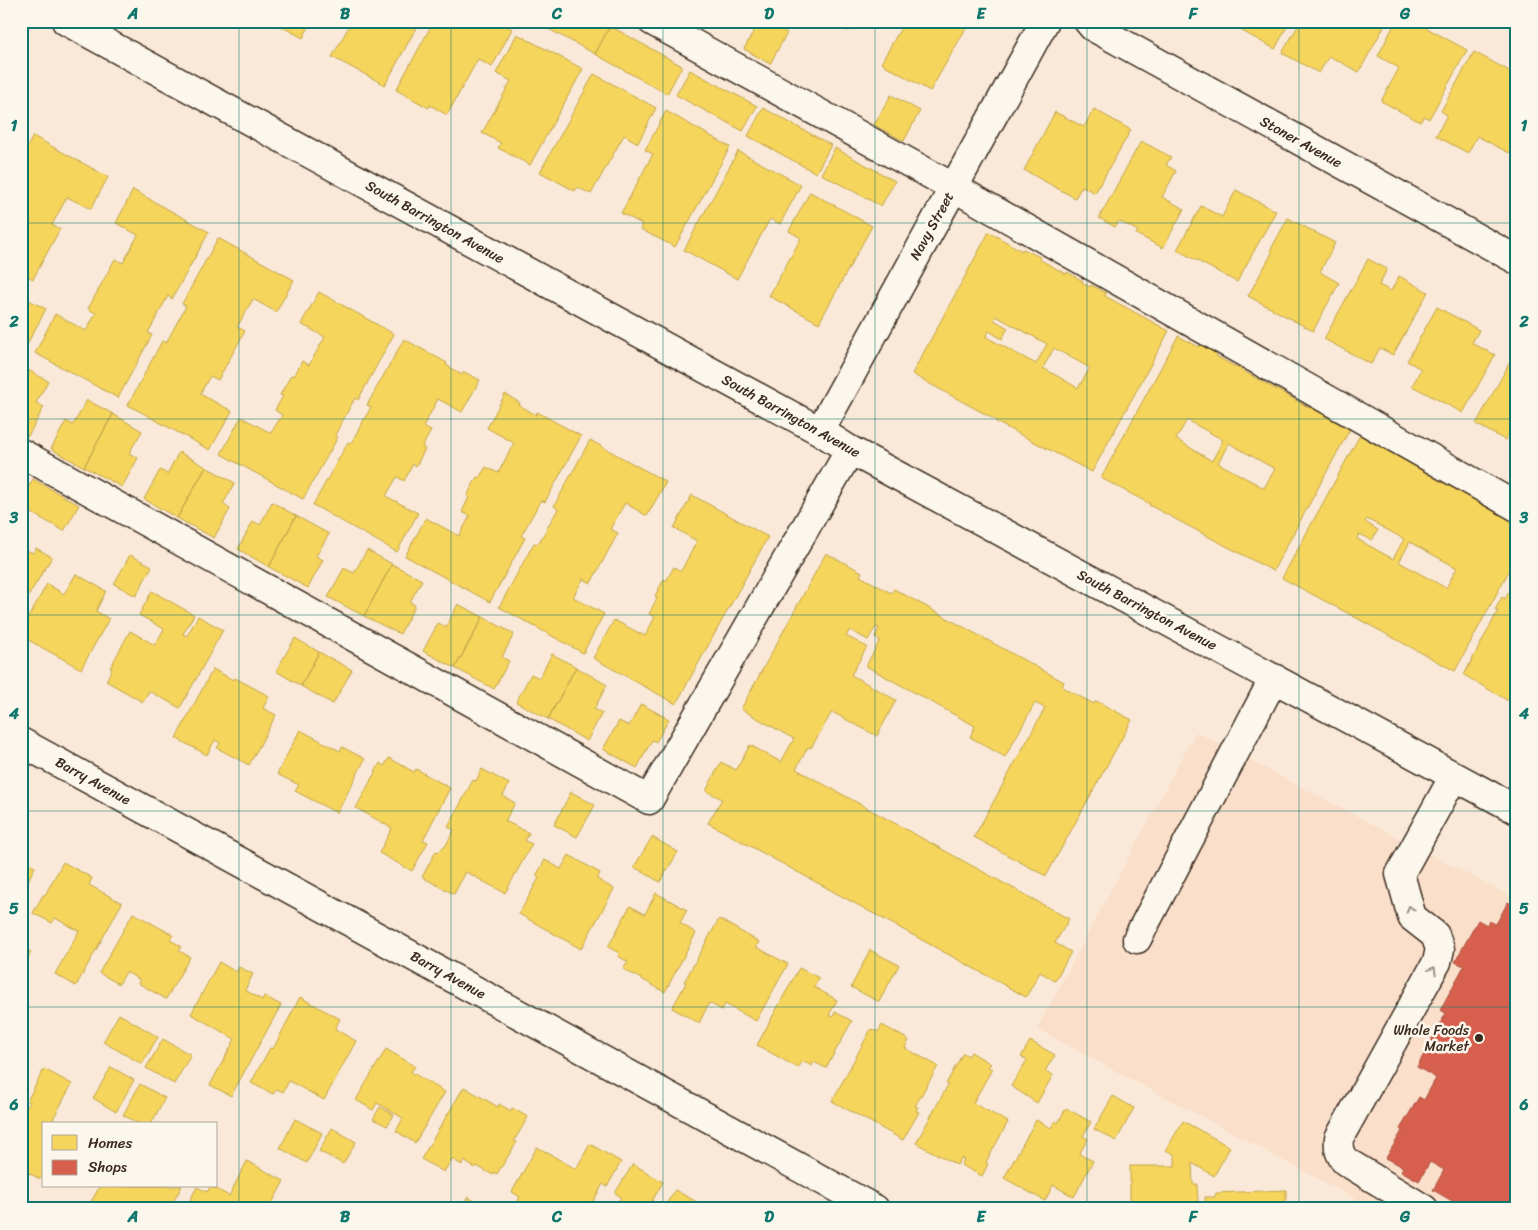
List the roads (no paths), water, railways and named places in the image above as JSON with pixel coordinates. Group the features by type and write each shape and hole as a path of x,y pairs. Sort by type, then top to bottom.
{"street":[{"name":"South Barrington Avenue","path":"66,21 820,431 850,450 1517,810"},
{"path":"652,21 953,187 1517,507"},
{"name":"Navy Street","path":"820,431 1045,21"},
{"name":"Stoner Avenue","path":"1088,21 1093,27 1517,260"},
{"path":"21,453 649,800 850,450"},
{"path":"1137,939 1274,678"},
{"name":"Barry Avenue","path":"21,742 875,1209"},
{"path":"1424,1209 1345,1162 1339,1152 1338,1144 1339,1138 1438,962 1440,949 1435,935 1412,917 1400,874 1454,776"}],"place":[{"name":"Whole Foods Market","path":"1479,1038"}]}
